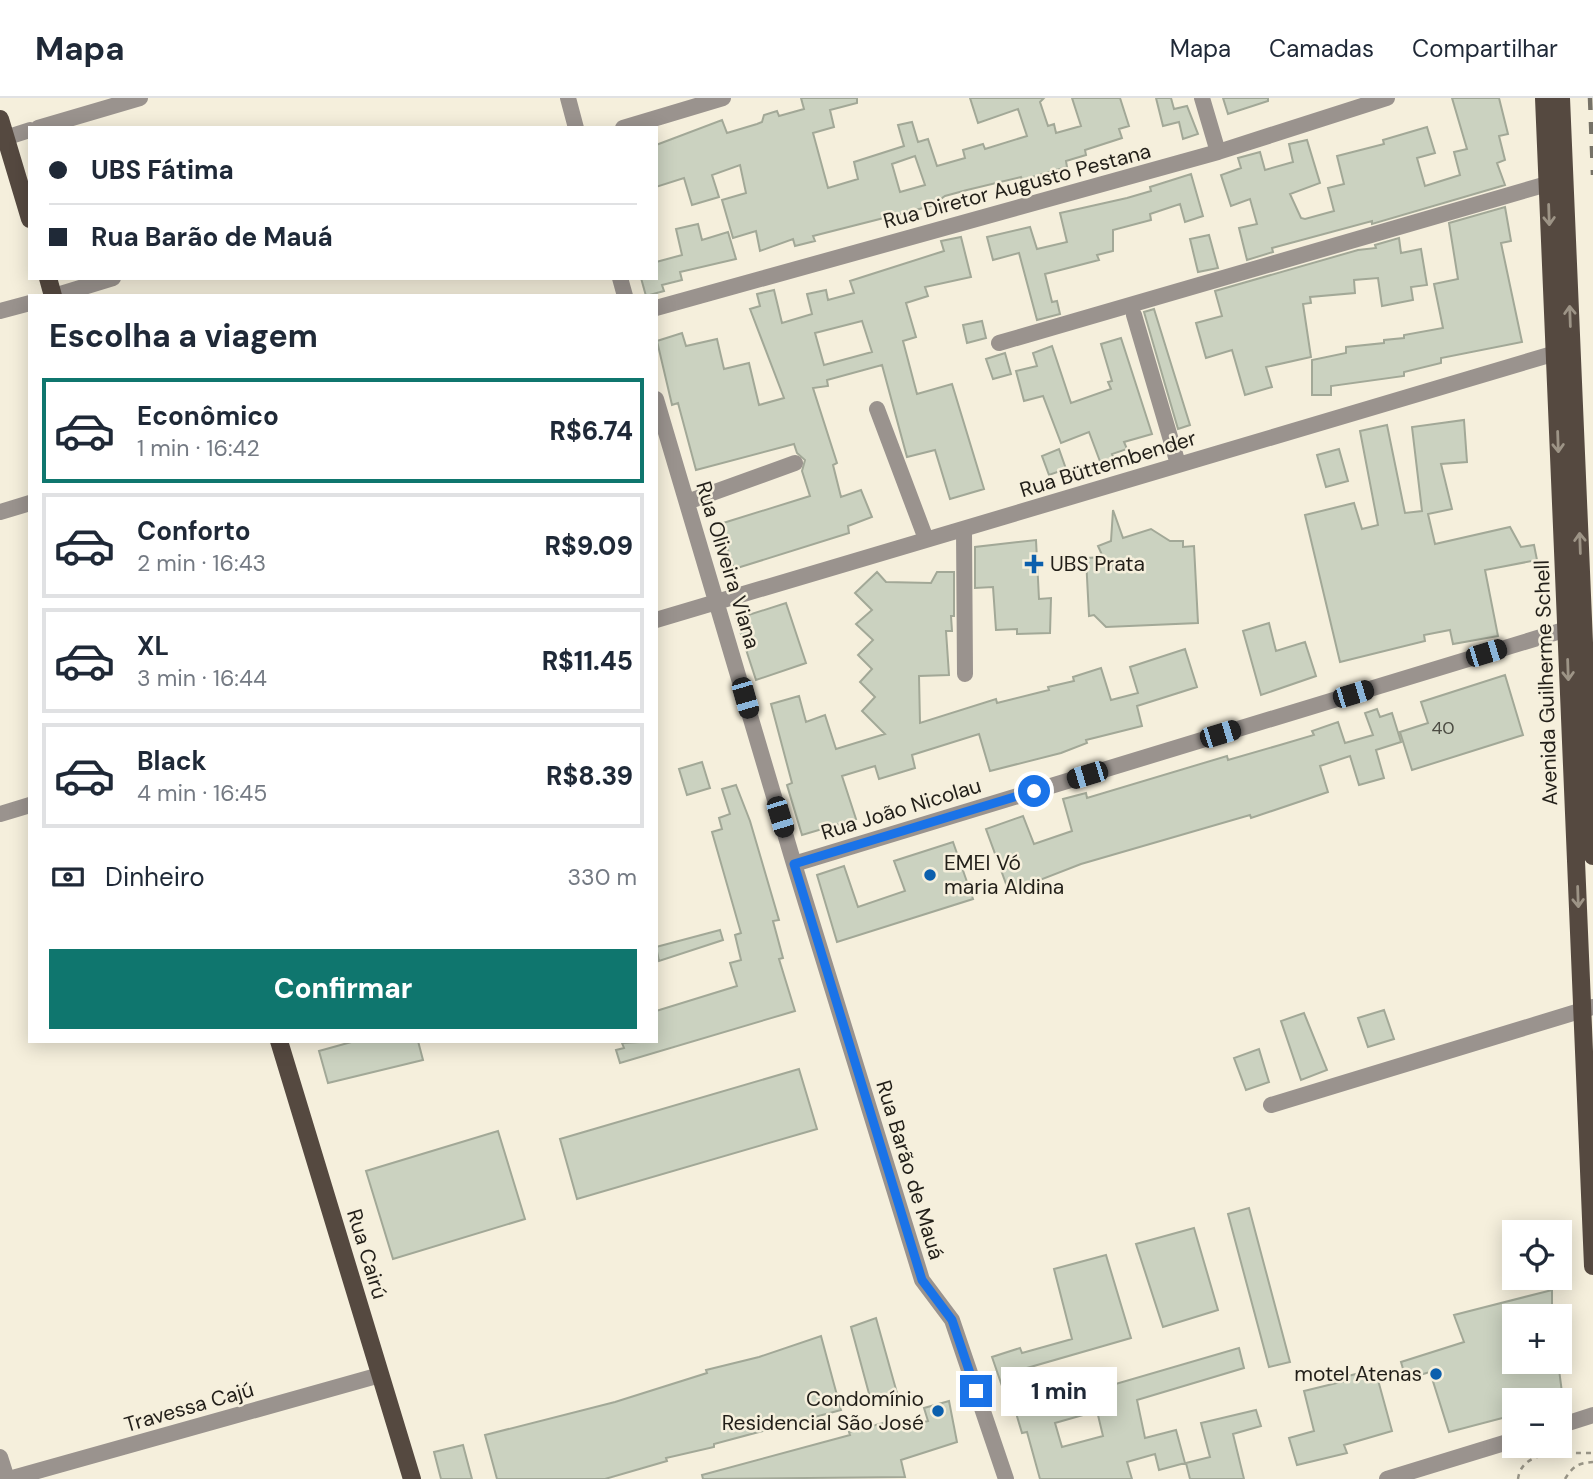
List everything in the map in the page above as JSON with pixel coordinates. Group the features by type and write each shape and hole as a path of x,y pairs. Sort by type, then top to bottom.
{"main road":[{"name":"Avenida Guilherme Schell","path":"1544,98 1548,184 1563,351"},
{"name":"Avenida Guilherme Schell","path":"1561,98 1563,351 1580,737 1593,1266"},
{"path":"0,119 28,213"},
{"name":"Avenida Guilherme Schell","path":"1580,737 1593,856"},
{"name":"Rua Cairú","path":"280,1043 412,1479"}],"street":[{"path":"45,126 139,98"},
{"path":"568,98 575,126"},
{"path":"630,126 723,98"},
{"path":"1202,98 1218,152"},
{"name":"Rua Diretor Augusto Pestana","path":"658,307 1218,152 1387,98"},
{"path":"5,138 28,131"},
{"path":"999,343 1548,184"},
{"path":"61,294 106,280"},
{"path":"0,311 28,304"},
{"path":"1135,315 1178,464"},
{"name":"Rua Büttembender","path":"658,619 1563,351"},
{"name":"Rua Oliveira Viana","path":"658,406 794,864"},
{"path":"877,409 926,539"},
{"path":"687,502 795,463"},
{"path":"0,512 28,504"},
{"path":"964,530 965,674"},
{"name":"Rua João Nicolau","path":"794,864 1575,627"},
{"path":"0,814 28,806"},
{"name":"Rua Barão de Mauá","path":"794,864 922,1280 952,1320 1006,1479"},
{"path":"1271,1105 1588,1008"},
{"name":"Travessa Cajú","path":"0,1458 8,1479 380,1375"},
{"path":"1572,1422 1593,1415"},
{"path":"1387,1479 1502,1444"}],"path":[{"path":"1518,1479 1519,1471 1526,1460 1539,1456 1593,1453"},
{"path":"1565,1479 1571,1468 1580,1463 1593,1462"}],"building":[{"path":"801,98 857,98 857,103 830,110 834,127 813,133 828,188 858,179 854,162 904,146 898,125 912,122 918,142 928,139 937,166 965,158 963,150 983,144 985,149 1027,136 1018,109 978,123 970,98 1044,98 1040,102 1048,126 1054,124 1056,133 1081,126 1072,98 1120,98 1129,126 1119,129 1122,138 1085,150 1086,155 1066,161 1067,167 1022,180 1021,177 945,196 931,206 813,236 815,241 795,246 793,239 760,251 756,231 733,238 722,200 746,193 740,165 712,175 719,197 692,205 684,178 658,186 658,144 722,120 727,133 762,122 764,115 777,111 779,116 804,109","holes":["915,156 925,185 900,192 892,164"]},
{"path":"1156,98 1171,98 1174,109 1187,106 1198,134 1183,139 1179,122 1163,126"},
{"path":"1223,98 1268,98 1268,101 1228,114"},
{"path":"1452,98 1499,98 1508,134 1499,136 1505,160 1497,163 1505,185 1372,224 1372,221 1272,248 1273,252 1247,260 1239,228 1257,224 1250,199 1231,206 1221,175 1241,168 1238,158 1260,152 1265,170 1293,162 1289,144 1307,140 1320,183 1290,194 1301,218 1305,219 1334,211 1328,188 1344,184 1337,156 1384,144 1383,140 1427,127 1435,153 1417,158 1425,186 1460,175 1454,152 1467,149"},
{"path":"1191,174 1203,216 1185,222 1180,204 1150,214 1151,220 1113,230 1113,251 1097,255 1099,260 1045,274 1052,302 1057,301 1060,314 1037,320 1019,253 993,260 987,237 1030,227 1037,249 1067,242 1060,213 1151,191 1150,187"},
{"path":"1505,207 1511,241 1501,243 1522,342 1441,358 1441,363 1404,372 1404,376 1331,386 1331,395 1312,395 1312,360 1346,353 1346,347 1384,343 1384,340 1443,328 1434,284 1458,279 1449,223"},
{"path":"698,224 702,240 728,232 736,259 680,272 682,280 662,285 664,291 645,294 642,280 658,280 658,261 682,255 676,229"},
{"path":"1209,235 1218,268 1198,272 1190,239"},
{"path":"961,237 971,277 925,287 928,296 906,303 916,337 903,341 917,394 952,384 984,489 950,499 935,450 907,457 882,365 827,380 828,386 813,388 837,463 833,465 841,497 861,490 872,517 848,526 849,533 734,569 720,524 810,496 802,471 805,460 797,453 794,444 696,470 678,403 672,405 658,341 682,333 686,346 717,339 724,369 749,363 759,405 784,398 750,309 760,306 757,294 774,290 782,323 812,314 807,294 826,290 828,300 854,293 850,281 944,251 941,241","holes":["862,321 872,352 824,365 815,333"]},
{"path":"1399,238 1401,253 1421,249 1427,285 1411,287 1413,300 1382,306 1378,278 1354,280 1355,293 1310,297 1311,303 1303,304 1311,357 1266,367 1272,387 1245,395 1232,350 1206,358 1196,323 1222,316 1215,291 1358,250 1376,248 1375,245"},
{"path":"1154,309 1190,425 1178,429 1144,312"},
{"path":"982,321 986,338 967,343 963,325"},
{"path":"1121,338 1152,434 1124,442 1127,449 1112,454 1117,467 1104,472 1089,432 1061,443 1043,396 1024,401 1016,371 1037,366 1033,353 1052,346 1071,403 1111,389 1108,382 1112,381 1101,344"},
{"path":"1005,353 1011,374 993,379 986,359"},
{"path":"1464,420 1467,462 1441,464 1452,509 1428,514 1435,544 1510,527 1521,547 1534,545 1537,560 1485,570 1498,636 1453,644 1450,630 1424,635 1425,641 1340,662 1305,515 1354,503 1362,529 1378,525 1360,431 1387,425 1405,513 1422,511 1412,427"},
{"path":"1059,449 1066,469 1049,475 1042,456"},
{"path":"1339,449 1348,481 1326,487 1317,455"},
{"path":"1113,510 1123,538 1151,529 1170,541 1183,541 1183,547 1194,546 1198,623 1106,627 1094,615 1089,616 1086,558 1103,557 1098,546 1111,541"},
{"path":"1036,540 1039,599 1051,598 1050,633 1017,634 1017,629 996,630 993,587 975,588 975,547"},
{"path":"877,572 886,582 931,583 937,572 954,572 952,631 946,631 949,675 919,676 920,723 996,699 997,703 1049,690 1048,687 1074,681 1073,677 1101,668 1111,700 1138,693 1130,667 1185,649 1197,687 1137,706 1142,726 1086,740 1087,743 1061,753 990,771 979,734 912,755 915,768 879,779 875,766 842,776 856,819 802,835 787,785 792,783 771,704 799,696 806,722 825,715 836,749 885,734 862,711 875,697 860,682 872,669 858,655 873,640 856,624 872,610 855,593"},
{"path":"786,603 806,663 756,680 736,619"},
{"path":"1269,623 1276,651 1305,642 1316,676 1261,695 1243,631"},
{"path":"1505,675 1523,735 1412,770 1400,732 1428,723 1421,702"},
{"path":"1377,709 1380,717 1392,713 1401,742 1376,750 1384,778 1359,785 1350,756 1320,766 1328,792 1251,818 1250,815 1081,864 1009,892 986,829 1023,816 1034,844 1072,831 1063,799 1086,793 1087,798 1227,756 1228,760 1314,735 1312,731 1338,722 1345,743 1373,735 1365,713"},
{"path":"702,762 710,788 687,795 679,769"},
{"path":"736,785 750,821 779,920 773,921 783,958 779,959 795,1011 620,1063 616,1050 624,1048 622,1043 658,1043 658,1010 737,986 730,963 741,960 735,935 741,933 712,832 722,829 719,818 730,814 722,789"},
{"path":"953,842 973,899 837,942 817,875 844,866 858,907 905,891 894,861"},
{"path":"720,930 723,940 659,961 658,946"},
{"path":"1384,1010 1394,1039 1368,1047 1358,1018"},
{"path":"1304,1013 1327,1070 1301,1080 1281,1021"},
{"path":"348,1043 419,1043 423,1060 328,1083 319,1051"},
{"path":"1259,1049 1269,1082 1246,1090 1234,1058"},
{"path":"799,1069 817,1129 577,1199 560,1139"},
{"path":"498,1131 525,1219 393,1259 366,1171"},
{"path":"1249,1208 1290,1362 1269,1367 1228,1214"},
{"path":"1194,1228 1218,1310 1163,1327 1136,1244"},
{"path":"1106,1255 1131,1338 1013,1372 1016,1381 1002,1386 992,1357 1020,1348 1022,1353 1072,1339 1054,1269"},
{"path":"1552,1290 1552,1304 1502,1304 1502,1374 1560,1374 1561,1388 1502,1388 1502,1418 1449,1432 1430,1372 1406,1379 1401,1362 1464,1342 1454,1315"},
{"path":"876,1318 897,1393 871,1401 851,1327"},
{"path":"821,1336 841,1410 666,1458 667,1461 605,1479 497,1479 485,1435 615,1402 707,1373 706,1370 759,1357"},
{"path":"1239,1348 1244,1368 1137,1400 1145,1438 1176,1430 1185,1463 1159,1470 1155,1454 1127,1462 1132,1479 1040,1479 1027,1432 1022,1433 1016,1413","holes":["1097,1411 1103,1436 1062,1447 1055,1423"]},
{"path":"1375,1369 1392,1431 1344,1445 1347,1453 1297,1465 1289,1438 1314,1431 1304,1391 1349,1380 1348,1376"},
{"path":"949,1401 957,1442 901,1460 905,1477 703,1479 702,1475 850,1435 849,1432 891,1421 893,1430 928,1421 924,1408"},
{"path":"1256,1410 1261,1426 1233,1434 1244,1479 1190,1479 1186,1463 1210,1457 1201,1423"},
{"path":"463,1445 472,1479 441,1479 434,1452"}],"railway":[{"path":"1590,98 1593,175"}],"place":[{"name":"UBS Prata","path":"1034,564"},
{"name":"EMEI Vó maria Aldina","path":"930,875"},
{"name":"motel Atenas","path":"1436,1374"},
{"name":"Condomínio Residencial São José","path":"938,1411"}],"route":[{"path":"976,1391 952,1320 922,1280 794,864 1034,791"}]}
